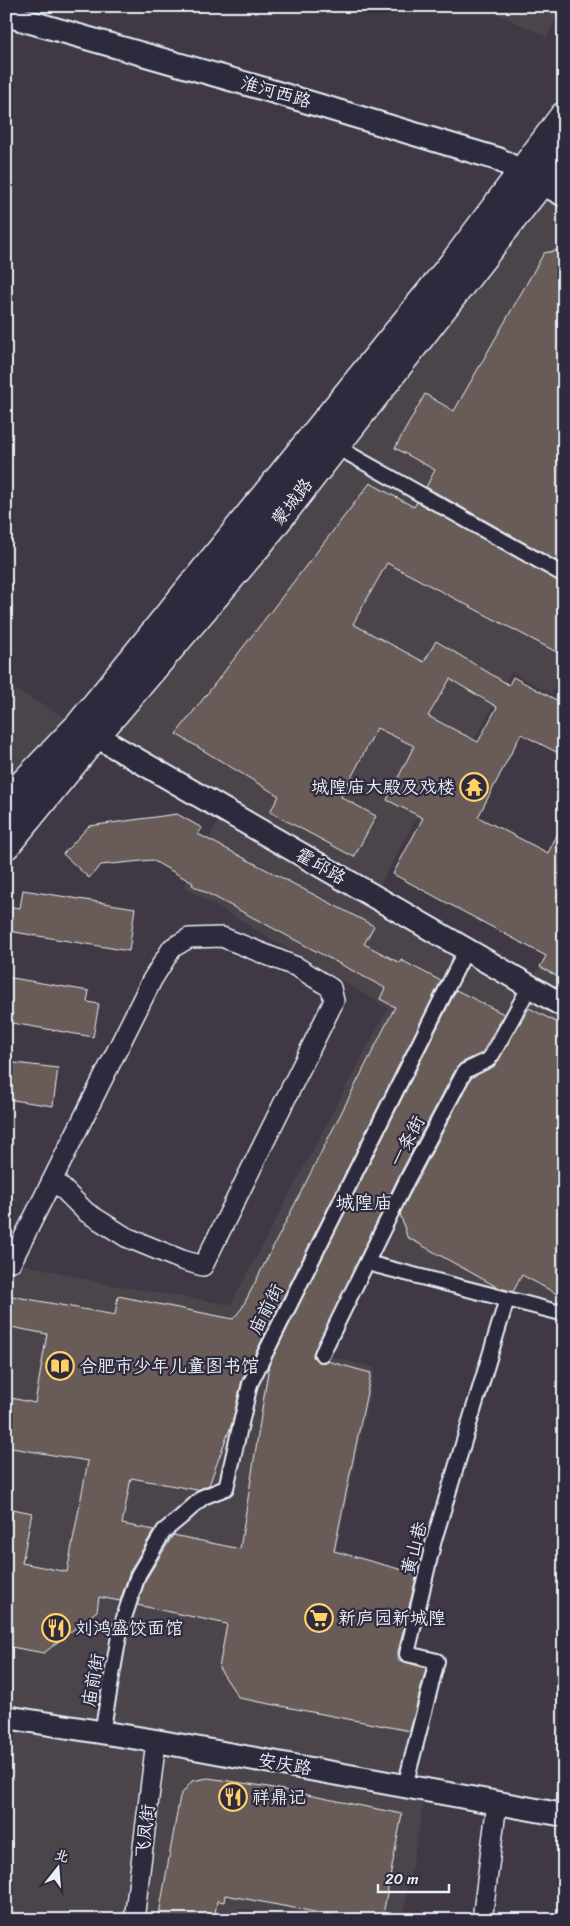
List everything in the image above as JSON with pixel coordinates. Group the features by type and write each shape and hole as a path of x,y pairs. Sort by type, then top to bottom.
{"main road":[{"name":"蒙城路","path":"6,845 87,731 457,259 542,183 564,116"},
{"name":"蒙城路","path":"6,802 87,731 258,545 542,183 564,148"}],"street":[{"name":"淮河西路","path":"6,15 271,90 498,159 542,183"},
{"path":"336,446 564,575"},
{"name":"霍邱路","path":"87,731 564,1006"},
{"path":"6,1260 12,1261 152,980 172,948 188,938 222,937 297,967 331,988 334,1001 203,1266 182,1260 126,1237 86,1212 53,1179"},
{"name":"庙前街","path":"102,1733 120,1630 138,1575 164,1531 181,1518 202,1497 226,1488 250,1384 466,950"},
{"name":"一条街","path":"322,1354 407,1180 466,1071 488,1060 492,1055 530,986"},
{"path":"367,1262 507,1299 562,1310"},
{"name":"黄山巷","path":"405,1786 437,1661 407,1654 434,1540 507,1299"},
{"name":"安庆路","path":"6,1717 156,1741 564,1815"},
{"name":"飞凤街","path":"134,1920 156,1741"},
{"path":"482,1920 497,1803"}],"shaded area":[{"path":"481,6 562,6 547,37"},
{"path":"541,182 564,195 564,669 551,693 511,672 429,824 416,818 374,897 529,986 564,922 564,1314 367,1263 323,1354 375,1368 336,1552 423,1575 398,1660 430,1670 405,1786 426,1790 402,1920 304,1920 239,1908 237,1920 134,1920 156,1741 6,1717 6,1260 106,1284 231,1305 388,1008 184,887 224,810 95,736"},
{"path":"6,684 79,726 6,802"},
{"path":"6,1726 145,1747 122,1920 6,1920"}],"building":[{"path":"564,249 564,565 426,487 435,470 395,448 425,394 454,411 544,253"},
{"path":"370,483 414,507 417,502 564,584 564,656 387,563 353,624 424,662 436,641 509,685 513,677 564,704 564,756 521,734 478,817 548,853 564,821 564,980 540,967 546,956 393,874 423,818 387,800 414,746 377,728 341,797 376,816 354,857 270,812 279,796 176,734","holes":["450,679 497,707 478,742 428,716"]},
{"path":"177,814 202,828 198,834 374,926 364,944 400,963 401,960 441,981 242,1380 232,1423 209,1485 197,1490 131,1478 122,1524 154,1530 130,1571 120,1601 99,1597 97,1611 44,1653 6,1646 6,1531 8,1531 13,1509 32,1513 22,1563 67,1572 88,1461 6,1447 6,1397 35,1403 47,1334 6,1326 6,1295 115,1315 118,1296 233,1319 242,1308 395,1007 380,999 385,988 192,885 193,883 152,860 101,865 89,878 63,854 89,826"},
{"path":"23,890 135,908 129,951 8,931 12,907 20,908"},
{"path":"6,977 89,991 87,1002 99,1004 93,1037 6,1022"},
{"path":"456,990 504,1014 482,1053 461,1063 457,1067 399,1176 313,1354 313,1357 319,1362 327,1361 371,1373 334,1551 417,1574 398,1652 398,1660 426,1668 410,1731 239,1698 219,1668 227,1624 137,1605 146,1579 173,1535 240,1549 269,1365"},
{"path":"529,1008 564,1026 564,1281 557,1294 522,1275 513,1292 497,1287 407,1237 400,1213 471,1078 495,1065"},
{"path":"6,1062 58,1068 53,1106 6,1099"},
{"path":"208,1778 263,1786 402,1814 382,1920 357,1920 225,1895 224,1902 217,1901 214,1920 158,1920 180,1796 192,1781"}],"place":[{"name":"城隍庙大殿及戏楼","path":"474,787"},
{"name":"合肥市少年儿童图书馆","path":"60,1366"},
{"name":"新庐园新城隍","path":"319,1618"},
{"name":"刘鸿盛饺面馆","path":"56,1628"},
{"name":"祥鼎记","path":"233,1797"}],"district":[{"name":"城隍庙","path":"364,1202"}]}
